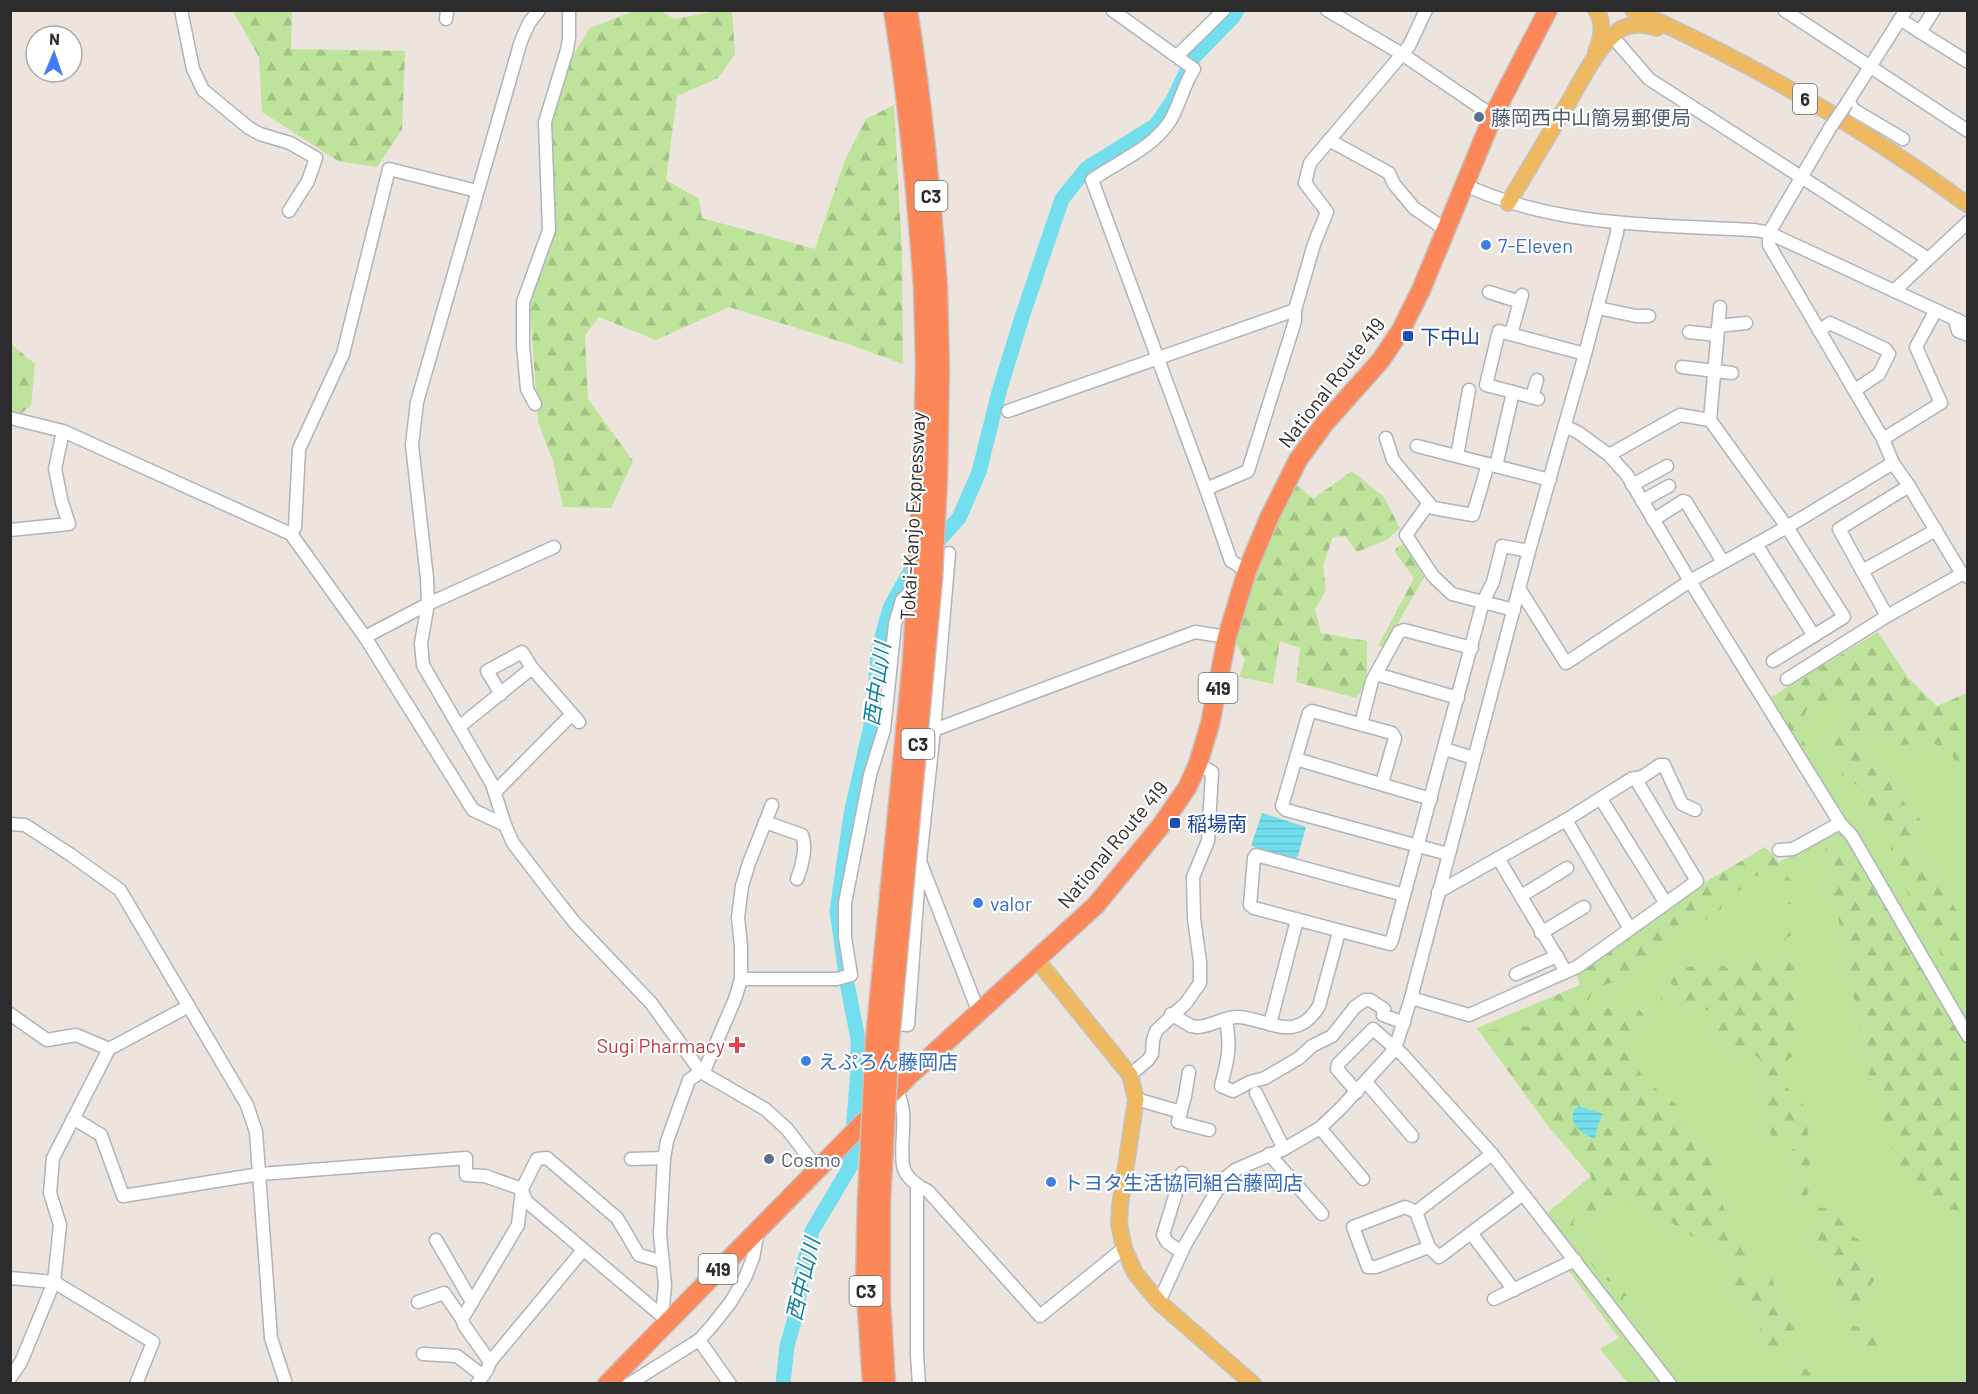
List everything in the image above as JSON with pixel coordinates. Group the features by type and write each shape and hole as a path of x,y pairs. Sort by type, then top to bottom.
{"highway":[{"name":"Tokai-Kanjo Expressway","path":"893,10 915,106"},
{"name":"Tokai-Kanjo Expressway","path":"886,1383 874,1199 876,1027 914,637 930,287 917,197 915,106 908,10"},
{"name":"National Route 419","path":"608,1383 664,1319 759,1230 896,1088 1096,905 1160,827 1187,788 1198,764 1210,724 1227,637 1247,571 1288,476 1325,423 1381,360 1396,338 1421,290 1493,116 1548,10"},
{"name":"Tokai-Kanjo Expressway","path":"872,1383 865,1281 874,1199"}],"main road":[{"path":"1592,63 1602,31 1596,10"},
{"name":"6","path":"1633,10 1750,68 1848,124 1968,205"},
{"path":"1659,10 1672,21 1763,72 1779,84"},
{"path":"1508,203 1592,63 1622,28 1639,24 1671,34 1750,68"},
{"path":"1037,960 1130,1075 1136,1099 1119,1224 1124,1248 1135,1273 1159,1302 1253,1383"}],"street":[{"path":"181,10 193,69 203,90 249,128 260,134 290,142 316,158 308,181 289,211"},
{"path":"539,10 529,23 521,41 417,402 412,445 428,604 421,643 423,665 492,784 513,843 575,923 651,1003 700,1072 765,1109 824,1162"},
{"path":"535,404 527,389 522,345 523,302 549,230 544,123 567,50 569,10"},
{"path":"1112,10 1194,69 1183,86 1176,108 1161,133 1152,142 1092,180 1231,561 1247,571"},
{"path":"1177,57 1224,10"},
{"path":"1327,10 1402,54 1493,116"},
{"path":"1206,489 1248,471 1295,321 1295,310 1314,244 1327,212 1305,183 1310,164 1409,46 1426,10"},
{"path":"1920,32 1934,10"},
{"path":"1794,13 1968,131"},
{"path":"1787,679 1887,616 1965,576 1893,464 1883,439 1771,250 1769,233 1830,128 1903,15 1920,32 1968,62"},
{"path":"1618,43 1648,80 1927,258"},
{"path":"1847,102 1854,110 1903,139"},
{"path":"1329,140 1389,173 1394,184 1414,208 1446,230"},
{"path":"291,534 295,527 299,449 343,354 389,169 477,191"},
{"path":"1465,185 1508,203 1535,211 1618,223 1755,230 1769,233 1963,322"},
{"path":"1894,291 1968,222"},
{"path":"1159,1302 1181,1252 1223,1180 1235,1170 1284,1149 1320,1128 1395,1049 1411,998 1530,551 1586,354 1618,223"},
{"path":"1489,292 1521,298 1511,334"},
{"path":"1720,307 1710,420 1786,527 1844,617 1773,661"},
{"path":"1598,308 1636,316 1649,316"},
{"path":"1008,411 1295,310"},
{"path":"1883,439 1941,403 1916,347 1936,310"},
{"path":"1963,322 1956,324 1958,331 1968,335"},
{"path":"1689,332 1718,331 1746,323"},
{"path":"1819,331 1830,323 1885,349 1889,354 1879,374 1855,390"},
{"path":"1537,380 1535,398 1486,385 1499,332 1586,354"},
{"path":"1682,367 1732,373"},
{"path":"1457,456 1469,390"},
{"path":"1386,438 1393,460 1432,508 1473,515 1492,465 1513,392"},
{"path":"1608,454 1680,415 1710,420"},
{"path":"10,418 63,431 291,534 365,637 474,810 505,825"},
{"path":"1565,426 1608,454 1627,475 1840,823 1852,836 1968,1036"},
{"path":"10,530 69,524 55,469 63,431"},
{"path":"1417,446 1550,480"},
{"path":"1520,590 1566,663 1690,581 1893,464"},
{"path":"1632,485 1667,466"},
{"path":"1642,501 1669,486"},
{"path":"1887,616 1839,529 1909,486"},
{"path":"1653,520 1683,501 1686,502 1723,562"},
{"path":"1429,503 1406,535 1433,576 1452,594 1514,610"},
{"path":"1862,571 1936,530"},
{"path":"1756,544 1814,636"},
{"path":"1404,895 1256,855 1254,858 1250,905 1254,908 1389,944 1392,940 1484,602 1493,582 1502,546 1530,551"},
{"path":"365,637 428,604 554,547"},
{"path":"741,980 837,979 851,975 845,937 845,903 870,775 884,730 895,624 902,600 949,553 920,861 908,1025 879,1023 876,1064 896,1088 904,1116 903,1167 917,1186 928,1191 1040,1316 1124,1248"},
{"path":"1361,724 1372,681 1399,632 1404,630 1472,648"},
{"path":"884,730 934,730 1195,632 1227,637"},
{"path":"495,792 575,718 532,668 522,652 487,671 501,694"},
{"path":"459,727 532,668"},
{"path":"1376,674 1458,698"},
{"path":"1382,783 1395,738 1392,733 1312,711 1309,713 1282,806 1287,810 1448,854"},
{"path":"1444,749 1474,758"},
{"path":"1296,759 1431,799"},
{"path":"1130,1075 1152,1054 1156,1031 1193,994 1200,983 1193,877 1208,841 1212,772 1198,764"},
{"path":"1438,892 1660,765 1664,765 1682,804 1695,810"},
{"path":"1411,998 1469,1015 1566,972 1697,880 1635,778"},
{"path":"1601,799 1665,902"},
{"path":"664,1319 665,1285 660,1234 664,1158 690,1080 705,1069 727,1022 741,980 739,907 749,862 772,805"},
{"path":"1566,820 1630,929"},
{"path":"765,822 802,835 804,838 803,856 797,879"},
{"path":"1779,850 1793,849 1840,823"},
{"path":"10,825 25,825 120,890 247,1105 256,1132 271,1338 285,1383"},
{"path":"1498,858 1566,972"},
{"path":"920,861 979,1013"},
{"path":"1521,896 1567,868"},
{"path":"1541,933 1584,907"},
{"path":"1270,1024 1297,920"},
{"path":"1171,1014 1191,1026 1204,1026 1237,1017 1280,1028 1293,1027 1312,1015 1318,1006 1339,932"},
{"path":"1516,974 1557,957"},
{"path":"1226,1020 1230,1042 1221,1086 1233,1091 1265,1077 1299,1058 1312,1046 1332,1036 1355,1007 1365,1000 1379,1004 1384,1009 1383,1016 1404,1023"},
{"path":"10,1378 21,1362 54,1282 60,1225 50,1193 53,1158 109,1048 189,1006"},
{"path":"10,1014 47,1040 76,1035 109,1048"},
{"path":"1412,1136 1361,1087 1337,1069 1338,1064 1373,1029 1403,1055 1492,1154 1671,1383"},
{"path":"1189,1072 1178,1122 1209,1130"},
{"path":"1256,1093 1284,1149"},
{"path":"1136,1099 1181,1112"},
{"path":"73,1118 101,1135 123,1196 260,1174 466,1158 466,1175 485,1176 522,1189"},
{"path":"1320,1128 1363,1179"},
{"path":"1269,1154 1323,1214"},
{"path":"1416,1212 1492,1154"},
{"path":"462,1319 518,1225 522,1189 537,1159 547,1158 616,1218 639,1255 663,1262"},
{"path":"632,1160 664,1158"},
{"path":"1181,1252 1167,1242 1163,1235 1182,1173"},
{"path":"917,1186 919,1383"},
{"path":"522,1189 526,1201 664,1319"},
{"path":"1429,1247 1376,1268 1368,1267 1353,1227 1405,1207 1416,1212 1429,1247 1439,1257 1523,1194"},
{"path":"629,1383 699,1340 730,1303 745,1278 753,1258 759,1230"},
{"path":"1471,1233 1514,1290"},
{"path":"436,1240 472,1302"},
{"path":"423,1354 457,1356 480,1380 490,1362 583,1250"},
{"path":"1494,1299 1575,1260"},
{"path":"10,1278 54,1282 153,1342 136,1383"},
{"path":"418,1302 444,1293 490,1362"},
{"path":"699,1340 730,1383"}],"green space":[{"path":"233,11 292,11 291,49 405,51 402,130 377,167 338,161 262,112 259,57"},
{"path":"634,11 660,11 675,19 717,11 732,11 735,54 718,78 677,96 666,180 699,199 702,218 815,249 845,160 866,119 894,105 902,254 903,364 848,344 729,307 656,340 599,317 585,335 588,399 633,461 611,508 563,507 553,461 538,422 529,292 555,234 548,136 570,60 590,28"},
{"path":"10,343 35,364 31,406 11,421"},
{"path":"1352,471 1384,497 1400,528 1388,539 1357,552 1345,536 1333,537 1323,565 1326,590 1315,610 1321,633 1367,641 1367,683 1356,698 1296,682 1300,648 1280,641 1273,684 1239,677 1245,660 1235,641 1244,603 1268,533 1296,484 1313,499"},
{"path":"1404,544 1424,577 1385,646 1378,646 1414,578 1395,552 1396,548"},
{"path":"1878,632 1908,678 1937,706 1967,693 1967,1383 1628,1383 1600,1349 1619,1338 1569,1271 1581,1264 1545,1215 1591,1176 1549,1127 1477,1028 1580,985 1765,847 1779,862 1846,827 1770,698"},
{"path":"1878,632 1908,678 1937,706 1967,693 1967,767 1962,761 1955,761 1950,749 1936,745 1932,740 1927,739 1919,744 1892,745 1879,742 1870,732 1863,734 1861,740 1871,753 1873,760 1890,778 1894,795 1904,802 1908,814 1918,817 1930,833 1928,839 1914,841 1918,856 1967,925 1967,1017 1961,987 1942,960 1937,942 1921,927 1900,873 1891,857 1888,831 1869,811 1867,792 1861,786 1854,784 1849,789 1842,779 1843,759 1817,745 1818,738 1830,738 1849,715 1848,711 1832,704 1823,705 1806,710 1804,720 1801,722 1785,703 1781,704 1806,746 1811,769 1770,698"},
{"path":"1845,832 1960,1036 1967,1026 1967,1212 1937,1207 1901,1178 1865,1062 1846,953 1824,855 1827,842"},
{"path":"1765,847 1800,890 1793,904 1788,904 1785,882 1777,877 1749,875 1741,890 1724,897 1721,909 1704,921 1690,927 1678,939 1665,944 1646,958 1625,979 1593,988 1584,1015 1632,1001 1647,1019 1628,1050 1644,1080 1676,1104 1700,1140 1720,1158 1715,1189 1746,1256 1728,1260 1660,1215 1627,1203 1609,1199 1595,1211 1590,1219 1585,1215 1586,1202 1582,1197 1592,1181 1591,1176 1549,1127 1477,1028 1488,1030 1529,1026 1529,1007 1580,985 1575,971 1697,887","holes":["1578,1106 1602,1114 1587,1136 1580,1130 1573,1118"]},
{"path":"1792,926 1797,927 1795,933 1786,938 1786,943 1797,944 1792,957 1799,967 1791,974 1798,986 1799,995 1786,1008 1789,1018 1800,1029 1802,1055 1789,1058 1780,1074 1782,1082 1800,1099 1804,1107 1811,1155 1809,1170 1791,1173 1786,1159 1800,1144 1786,1136 1781,1129 1779,1143 1773,1142 1764,1107 1766,1093 1770,1086 1758,1058 1745,1051 1724,1048 1721,1043 1722,1037 1717,1031 1718,1019 1709,1010 1700,1010 1688,1005 1667,1007 1661,1001 1661,996 1677,995 1678,991 1669,981 1678,969 1701,967 1710,960 1748,974 1757,957 1767,954 1761,973 1771,972 1779,964 1779,956 1773,943 1776,935"},
{"path":"1802,1178 1813,1179 1813,1189 1808,1192 1806,1199 1799,1202 1796,1197"},
{"path":"1568,1207 1575,1210 1573,1223 1581,1237 1573,1236 1564,1222 1563,1216"},
{"path":"1816,1207 1831,1209 1845,1225 1848,1233 1861,1241 1849,1248 1849,1255 1818,1259 1814,1255 1814,1245 1818,1241 1818,1226 1813,1212"},
{"path":"1589,1243 1595,1246 1598,1256 1608,1266 1613,1279 1610,1282 1596,1270 1578,1244"},
{"path":"1854,1261 1869,1266 1875,1271 1876,1276 1869,1289 1869,1304 1861,1310 1853,1309 1846,1304 1839,1296 1840,1288 1836,1285 1842,1269 1849,1268"},
{"path":"1759,1271 1772,1278 1781,1306 1780,1314 1793,1325 1801,1337 1797,1346 1776,1350 1760,1341 1760,1324 1756,1311 1747,1300 1733,1291 1736,1272"},
{"path":"1628,1286 1639,1289 1642,1296 1639,1302 1632,1301 1628,1296 1624,1296 1622,1301 1611,1288"},
{"path":"1853,1325 1864,1330 1864,1340 1870,1341 1873,1334 1883,1342 1867,1354 1848,1344 1847,1328"},
{"path":"1796,1365 1802,1366 1814,1376 1812,1381 1776,1383 1776,1379 1788,1381"},
{"path":"1952,1367 1966,1368 1964,1375 1967,1377 1967,1383 1949,1383"}],"water":[{"path":"1262,813 1306,827 1298,856 1294,859 1251,846"},
{"path":"1578,1106 1603,1114 1595,1139 1580,1130 1573,1121 1574,1111"}],"waterway":[{"name":"西中山川","path":"783,1384 787,1346 797,1311 802,1272 812,1231 850,1167 858,1071 858,1039 837,911 851,814 874,712 878,651 890,608 910,572 959,518 979,472 999,392 1062,199 1087,168 1156,125 1173,100 1193,58 1237,10"}],"place":[{"name":"藤岡西中山簡易郵便局","path":"1479,117"},
{"name":"7-Eleven","path":"1486,245"},
{"name":"下中山","path":"1408,336"},
{"name":"稲場南","path":"1175,823"},
{"name":"valor","path":"978,903"},
{"name":"Sugi Pharmacy","path":"737,1045"},
{"name":"えぷろん藤岡店","path":"806,1061"},
{"name":"Cosmo","path":"769,1159"},
{"name":"トヨタ生活協同組合藤岡店","path":"1051,1182"}]}
